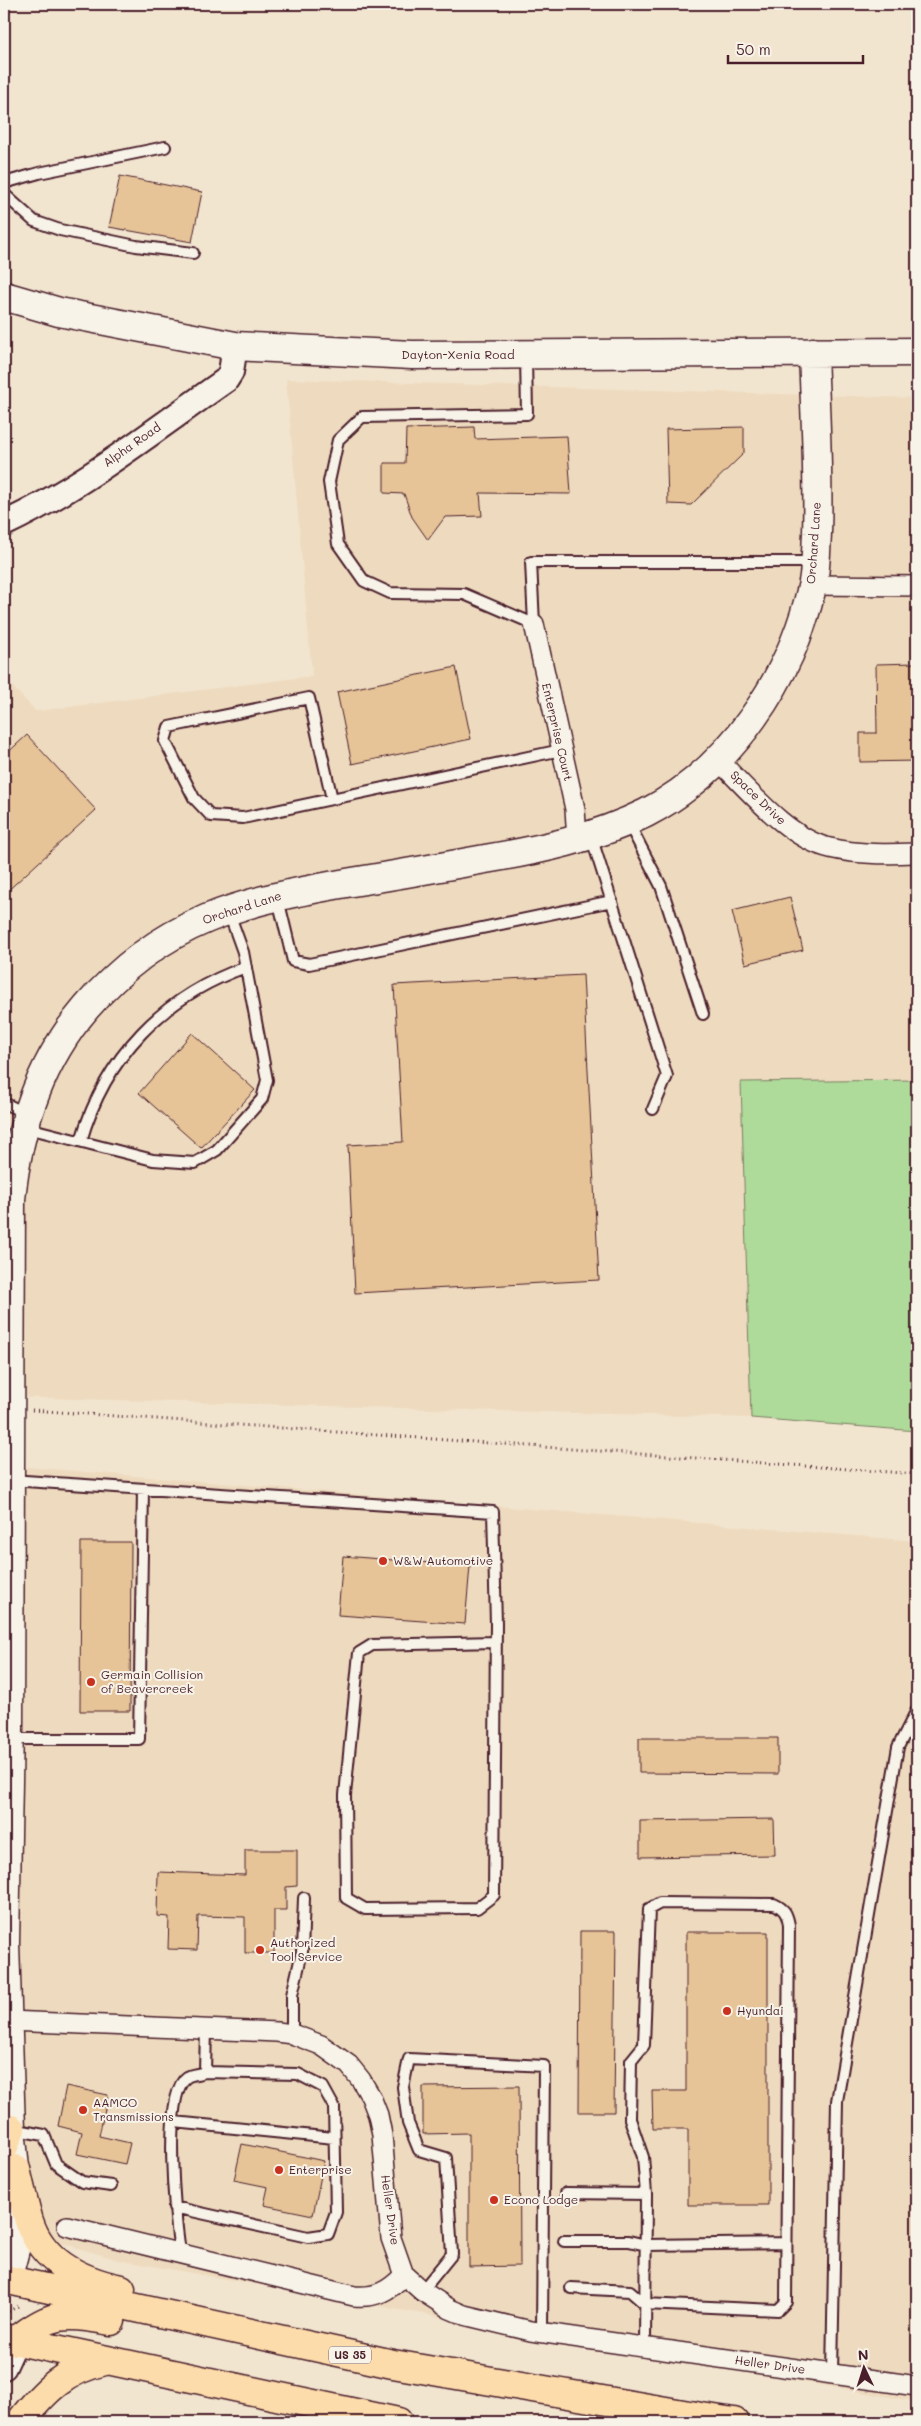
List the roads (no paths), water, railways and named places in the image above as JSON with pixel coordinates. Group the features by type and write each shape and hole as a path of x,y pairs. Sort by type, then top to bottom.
{"highway":[{"path":"9,2143 30,2223 47,2253 76,2275 102,2285 436,2355 493,2381"},
{"name":"US 35","path":"5,2281 424,2369 694,2419 734,2422"},
{"path":"10,2340 35,2325 52,2318 83,2315 374,2377 424,2369"},
{"path":"10,2340 398,2422"},
{"path":"20,2422 44,2394 65,2375 84,2366 106,2361"}],"main road":[{"name":"Dayton-Xenia Road","path":"4,296 59,312 235,346 412,355 917,352"},
{"name":"Orchard Lane","path":"5,2281 21,2227 9,2143 5,1943 8,1739 6,1588 9,1480 7,1439 9,1408 7,1306 11,1198 17,1154 18,1115 79,1016 112,980 152,948 196,922 228,910 277,896 520,853 584,837 648,812 678,792 717,759 746,727 767,697 785,665 793,648 814,574 818,509 813,352"}],"street":[{"name":"Alpha Road","path":"4,524 23,515 92,473 226,380 231,372 235,346"},
{"path":"814,574 917,586"},
{"name":"Enterprise Court","path":"534,624 561,750 575,809 584,837"},
{"name":"Space Drive","path":"717,759 784,824 814,842 828,848 867,854 917,853"},
{"name":"Heller Drive","path":"6,2021 292,2034 321,2044 349,2065 371,2097 382,2135 391,2238 404,2275 422,2291 464,2315 542,2332 917,2386"},
{"path":"68,2226 354,2296 368,2298 384,2293 404,2275"},
{"path":"4,2367 10,2340"}],"lane":[{"path":"4,183 39,173 165,147"},
{"path":"4,194 34,220 60,230 136,246 193,253"},
{"path":"526,354 527,414 362,417 338,440 329,482 338,544 364,581 390,593 464,594 534,624 531,562 814,574"},
{"path":"332,799 309,698 169,727 165,741 194,798 211,816 243,818 332,799 561,750"},
{"path":"628,821 661,886 703,1014"},
{"path":"584,837 612,901 667,1076 654,1109"},
{"path":"277,896 293,961 309,964 612,901"},
{"path":"18,1115 80,1141 153,1160 195,1163 218,1150 262,1099 267,1080 243,952 228,910"},
{"path":"80,1141 88,1115 110,1074 140,1032 178,1000 216,978 246,967"},
{"path":"9,1480 493,1512 495,1642 494,1896 477,1908 365,1909 346,1898 345,1795 359,1652 372,1645 495,1642"},
{"path":"8,1739 139,1739 143,1490"},
{"path":"832,2374 837,2101 898,1747 917,1710"},
{"path":"292,2034 292,1995 302,1952 304,1898"},
{"path":"571,2288 630,2290 645,2304 778,2310 786,2302 790,1925 783,1908 774,1904 660,1903 649,1910 644,2045 631,2061 630,2104 630,2119 643,2157 646,2194 646,2245 645,2304 645,2347"},
{"path":"205,2072 206,2029"},
{"path":"422,2291 452,2254 446,2158 419,2150 408,2123 403,2087 409,2059 544,2066 542,2332"},
{"path":"174,2207 308,2237 328,2234 336,2212 334,2108 323,2087 298,2074 205,2072 187,2077 177,2090 171,2150 174,2207 180,2253"},
{"path":"174,2122 334,2138"},
{"path":"9,2143 44,2135 56,2164 82,2182 111,2186"},
{"path":"566,2192 646,2194"},
{"path":"564,2241 629,2240 646,2245 786,2243"}],"place":[{"name":"W&W Automotive","path":"383,1561"},
{"name":"Germain Collision of Beavercreek","path":"91,1682"},
{"name":"Authorized Tool Service","path":"260,1950"},
{"name":"Hyundai","path":"727,2011"},
{"name":"AAMCO Transmissions","path":"83,2110"},
{"name":"Enterprise","path":"279,2170"},
{"name":"Econo Lodge","path":"494,2200"}]}
